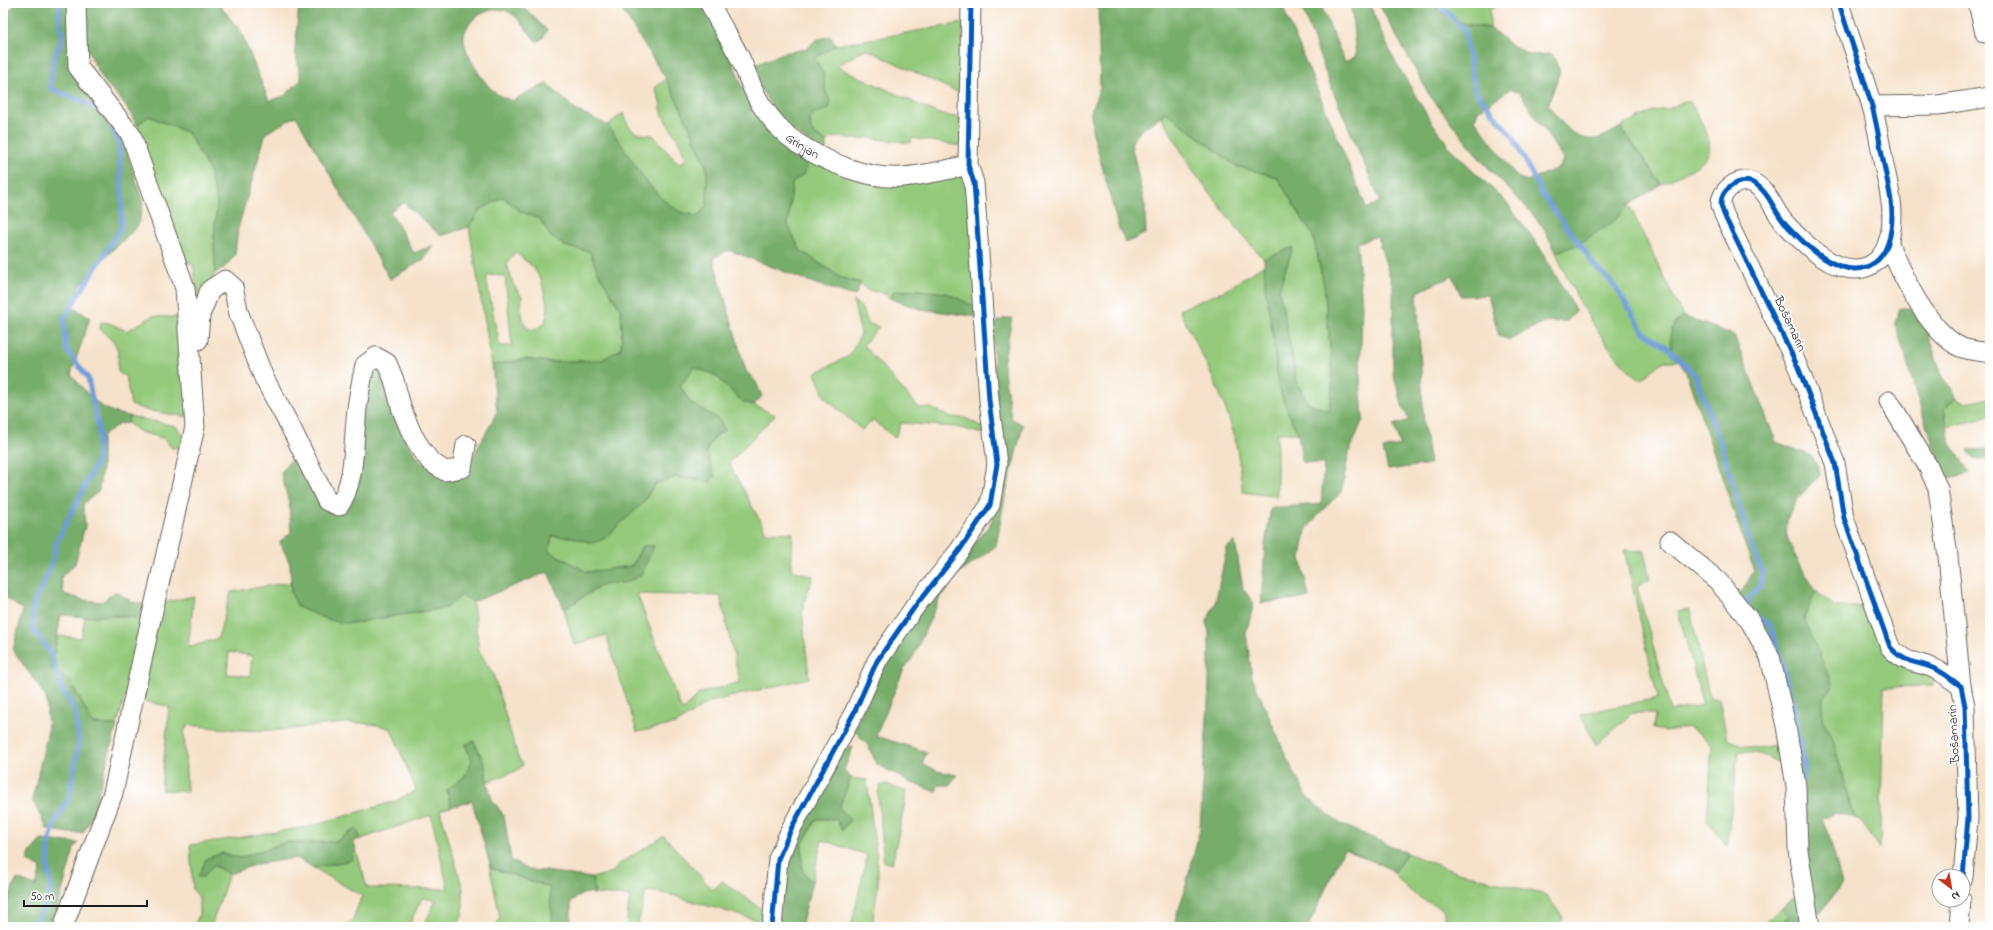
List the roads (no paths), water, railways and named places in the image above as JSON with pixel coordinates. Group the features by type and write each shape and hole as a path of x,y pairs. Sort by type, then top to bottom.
{"street":[{"path":"76,3 78,67 131,135 184,288 195,427"},
{"name":"Grinjan","path":"710,3 739,56 749,83 760,103 777,125 796,142 836,163 871,175 901,177 968,165"},
{"path":"772,927 778,859 792,827 855,711 877,661 916,605 959,551 990,504 997,464 989,400 974,189 968,165 971,3"},
{"name":"Bošamarin","path":"1839,3 1872,106 1886,176 1892,214 1888,242 1884,253 1868,266 1856,269 1845,269 1832,264 1822,257 1783,220 1765,193 1751,182 1740,182 1729,187 1723,195 1721,204 1726,219 1798,367 1835,464 1844,518 1890,647 1898,656 1910,662 1937,669 1961,686 1965,706 1968,818 1964,868"},
{"path":"1978,3 1985,34"},
{"path":"1872,106 1938,105 1990,97"},
{"path":"1888,242 1900,271 1922,308 1943,335 1961,348 1990,352"},
{"path":"64,927 113,793 195,427 199,401 198,351 200,315 210,290 225,280 233,286 239,314 264,378 292,428 327,501 339,506 346,495 365,365 376,357 387,363 394,380 402,410 412,434 431,462 445,471 462,468 466,444"},
{"path":"1889,401 1929,468 1938,489 1948,556 1961,686"},
{"path":"1670,541 1718,580 1750,621 1770,657 1786,726 1796,786 1798,850 1810,927"},
{"path":"1959,927 1960,908"}],"waterway":[{"path":"60,3 59,16 62,39 53,61 50,88 100,109 102,112"},
{"path":"1438,3 1464,29 1475,91 1513,137 1542,194 1593,264 1614,285 1644,332 1668,348 1695,375 1721,444 1751,545 1762,571 1760,586 1748,600 1748,609"},
{"path":"31,927 46,906 51,886 48,866 49,843 55,822 69,798 79,742 75,710 61,688 51,654 33,629 33,606 51,567 57,541 97,462 99,431 88,378 66,349 64,318 121,228 122,201 119,144 111,123"},
{"path":"1755,615 1770,625 1784,670 1796,717 1805,769 1803,780"},
{"path":"1794,927 1804,915"}]}
